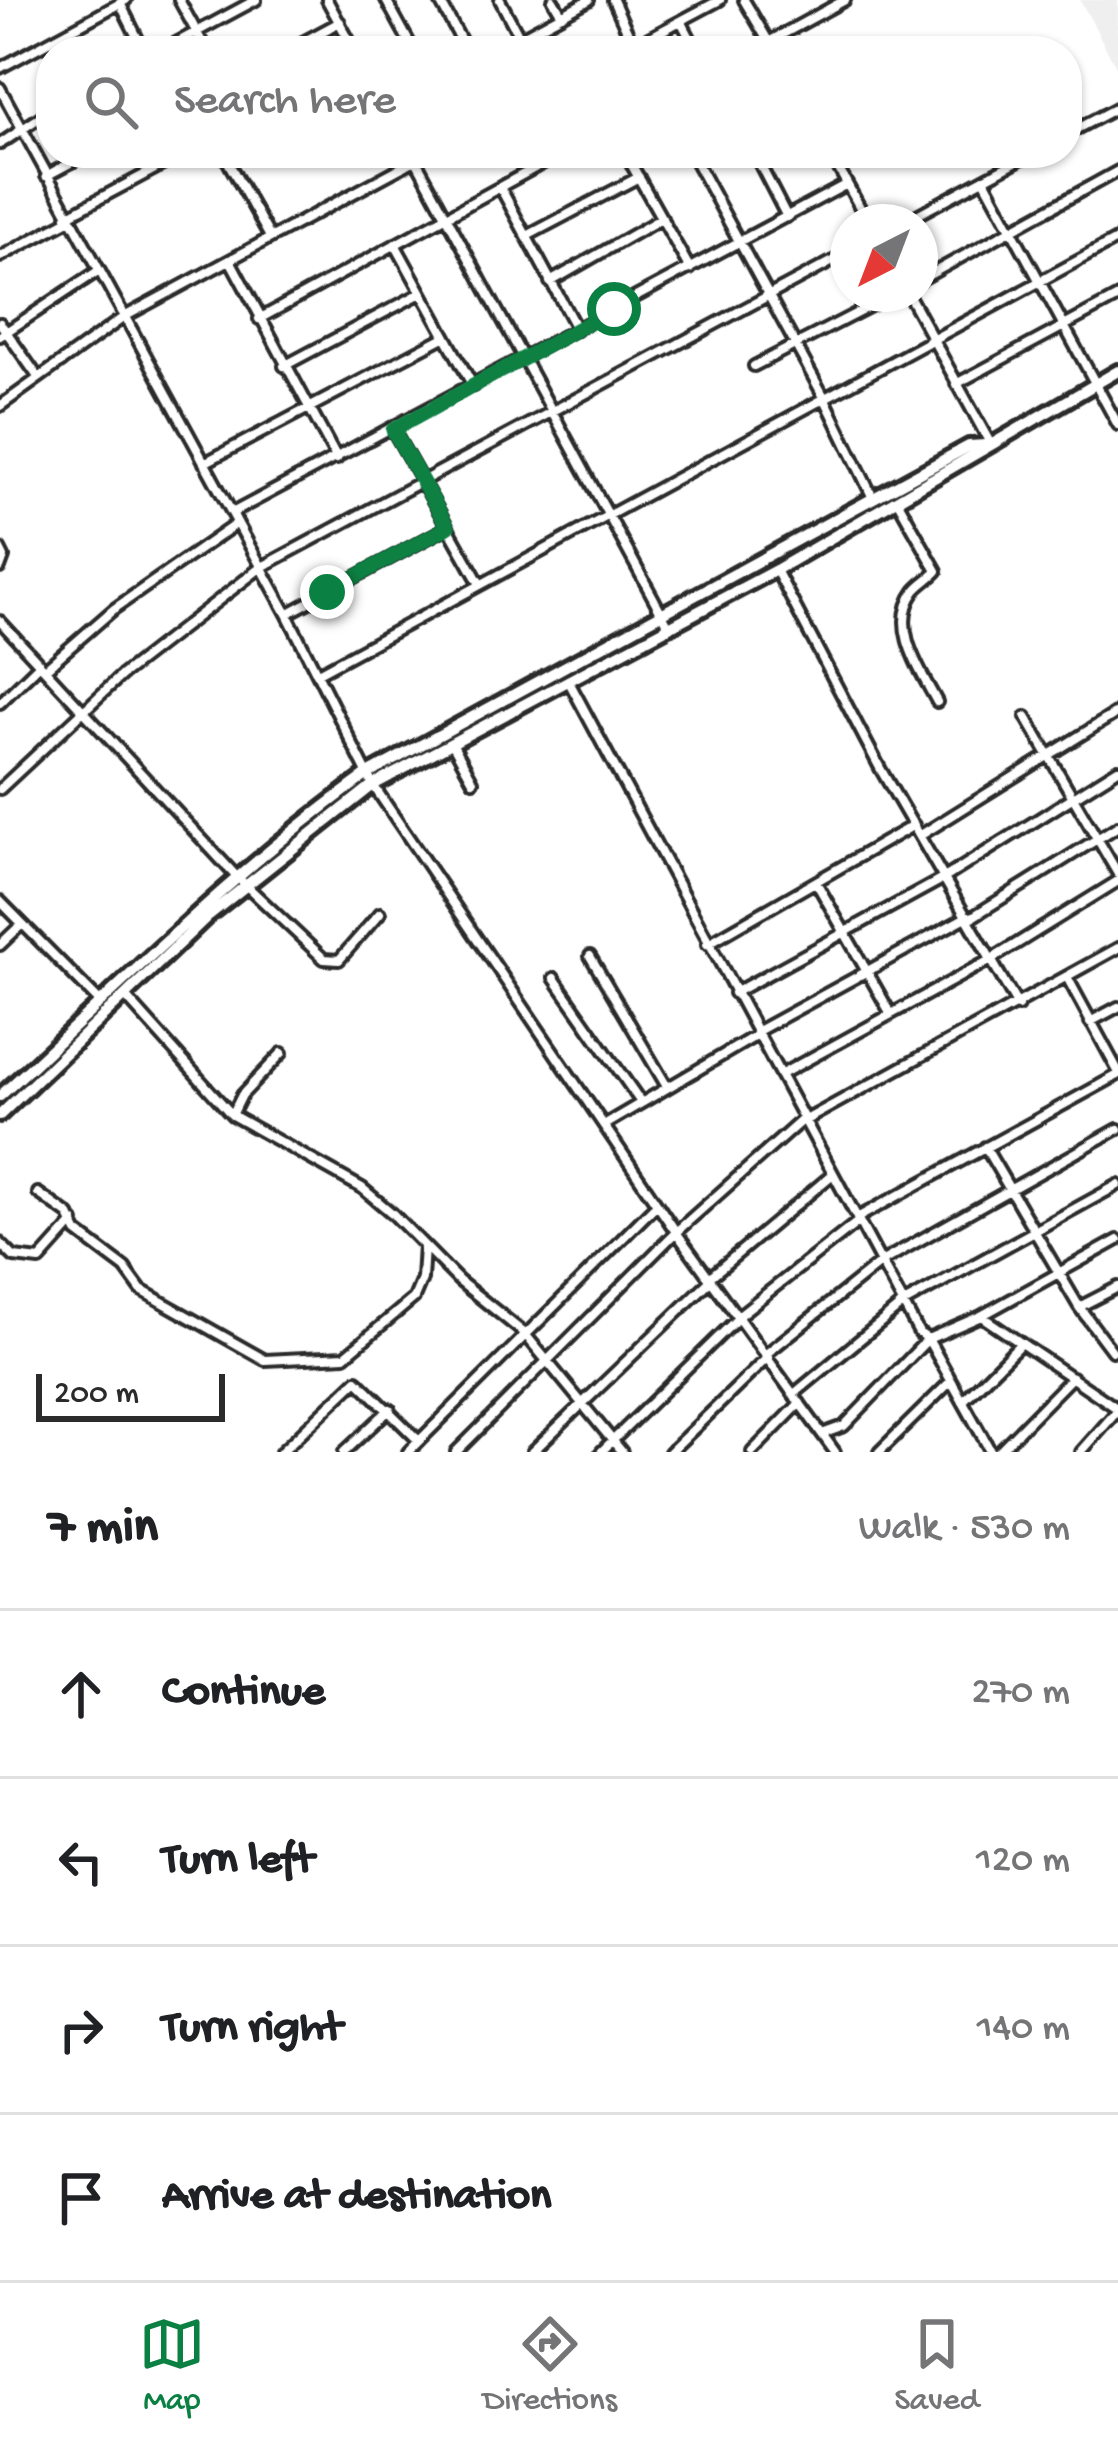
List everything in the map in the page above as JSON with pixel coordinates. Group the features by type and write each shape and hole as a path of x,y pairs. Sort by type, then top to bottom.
{"main road":[{"path":"371,779 452,742 776,570 1118,371"},
{"path":"0,1096 240,880 371,779 873,498 969,446 988,444"},
{"path":"0,1115 126,998 240,880"}],"street":[{"path":"179,0 198,36"},
{"path":"189,36 256,0"},
{"path":"327,0 347,36"},
{"path":"386,0 406,36"},
{"path":"439,0 459,36"},
{"path":"500,0 519,36"},
{"path":"553,0 562,16"},
{"path":"524,36 589,0"},
{"path":"613,0 626,36"},
{"path":"654,36 720,0"},
{"path":"744,0 765,36"},
{"path":"787,36 845,0"},
{"path":"60,36 123,2 138,36"},
{"path":"681,21 689,36"},
{"path":"314,36 340,22"},
{"path":"0,68 36,49"},
{"path":"0,88 36,157"},
{"path":"1082,126 1118,107"},
{"path":"0,144 36,118"},
{"path":"42,168 287,614 371,779 676,1232 834,1452"},
{"path":"46,176 61,168"},
{"path":"0,257 158,168"},
{"path":"231,168 270,237"},
{"path":"0,406 124,317 393,168"},
{"path":"420,168 610,510 669,627"},
{"path":"259,319 530,168"},
{"path":"634,168 690,269"},
{"path":"700,168 873,498"},
{"path":"762,168 787,217"},
{"path":"839,168 859,204"},
{"path":"937,204 1004,168"},
{"path":"938,270 1118,171"},
{"path":"526,236 639,177"},
{"path":"984,179 1118,424"},
{"path":"232,513 848,184"},
{"path":"500,187 577,330"},
{"path":"550,282 662,218"},
{"path":"318,674 610,510 1118,238"},
{"path":"395,244 473,386"},
{"path":"230,260 337,459"},
{"path":"0,789 83,710 205,607 260,568 830,263"},
{"path":"38,377 2,330 98,271"},
{"path":"284,366 421,293"},
{"path":"956,384 1118,297"},
{"path":"754,366 861,312"},
{"path":"918,312 988,444"},
{"path":"204,463 444,337"},
{"path":"393,430 480,584"},
{"path":"897,500 937,571 915,591 904,619 911,652 937,702"},
{"path":"0,704 114,609 236,524"},
{"path":"287,614 448,527"},
{"path":"0,549 4,556 0,568"},
{"path":"776,570 1018,1006"},
{"path":"0,621 240,880 329,962 340,960 380,913"},
{"path":"568,680 832,1174 995,1452 1072,1378"},
{"path":"921,836 1118,712"},
{"path":"779,1076 992,959 1118,878 1026,717"},
{"path":"452,742 473,782"},
{"path":"734,993 946,877 1118,769"},
{"path":"707,944 915,824"},
{"path":"604,1125 666,1085 969,918 1118,826"},
{"path":"816,882 891,1014"},
{"path":"0,902 101,1003"},
{"path":"0,945 22,924"},
{"path":"456,1452 676,1232 804,1120 1118,948"},
{"path":"590,956 666,1085"},
{"path":"554,977 640,1101"},
{"path":"601,1452 738,1317 858,1219 1117,1069 1067,977"},
{"path":"126,998 232,1115 362,1188 524,1334 622,1452"},
{"path":"1090,1022 1118,1007"},
{"path":"232,1115 242,1095 282,1053"},
{"path":"670,1452 767,1355 881,1262 1118,1129"},
{"path":"985,1147 1058,1274 1112,1351"},
{"path":"532,1452 710,1279 832,1174"},
{"path":"752,1452 797,1399 904,1303 1118,1185"},
{"path":"38,1193 75,1221 77,1232 124,1268 141,1290 216,1336 274,1361 338,1360 379,1331 420,1288 424,1245"},
{"path":"408,1452 657,1204"},
{"path":"0,1243 14,1257 40,1260 75,1221"},
{"path":"822,1434 844,1426 928,1339 981,1316 1118,1240"},
{"path":"1079,1307 1118,1287"},
{"path":"981,1316 1118,1409 1081,1452"},
{"path":"963,1402 1020,1344"},
{"path":"281,1452 357,1380 418,1442"},
{"path":"879,1452 951,1381"},
{"path":"344,1452 390,1409"}],"shaded area":[{"path":"1080,0 1118,0 1118,70"}],"route":[{"path":"327,592 448,527 393,430 614,309"}]}
